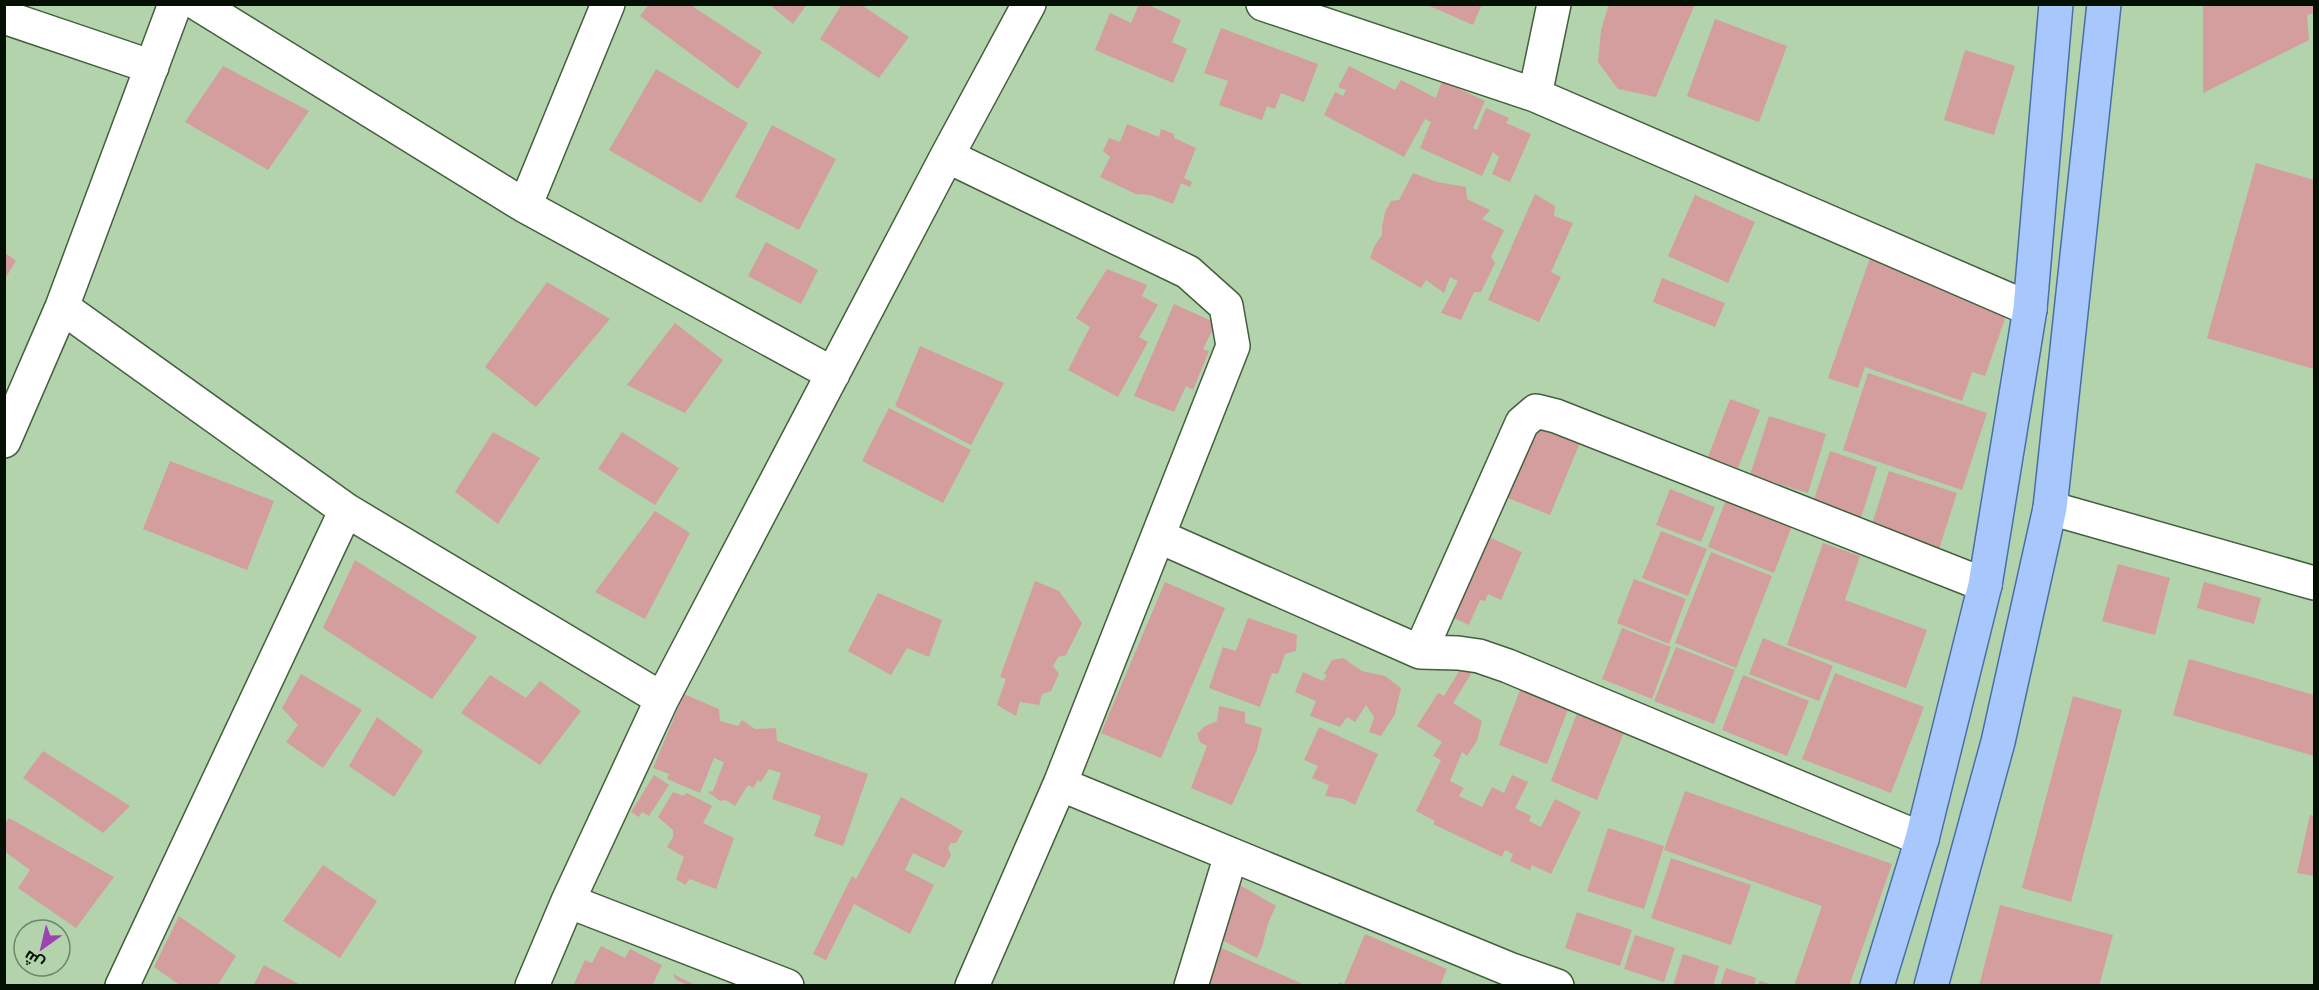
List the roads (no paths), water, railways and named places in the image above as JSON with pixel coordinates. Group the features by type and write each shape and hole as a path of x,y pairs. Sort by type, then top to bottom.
{"main road":[{"path":"1877,986 1922,839 1985,585 2030,309 2056,4"},
{"path":"1931,986 1998,742 2050,508 2104,4"}],"street":[{"path":"4,441 62,307 175,4"},
{"path":"198,4 525,206 833,374"},
{"path":"525,206 608,4"},
{"path":"532,986 568,901 662,699 1029,4"},
{"path":"1263,4 1535,95 2030,309"},
{"path":"1535,95 1554,4"},
{"path":"4,17 152,67"},
{"path":"947,156 1188,272 1226,306 1233,346 1060,784 972,986"},
{"path":"62,307 346,510 662,699"},
{"path":"1420,652 1522,423 1536,411 1556,416 1985,585"},
{"path":"2050,508 2314,583"},
{"path":"122,986 346,510"},
{"path":"1158,536 1420,652 1479,656 1508,666 1922,839"},
{"path":"1060,784 1231,855 1506,977 1557,986"},
{"path":"1191,986 1231,855"},
{"path":"568,901 788,986"}]}
